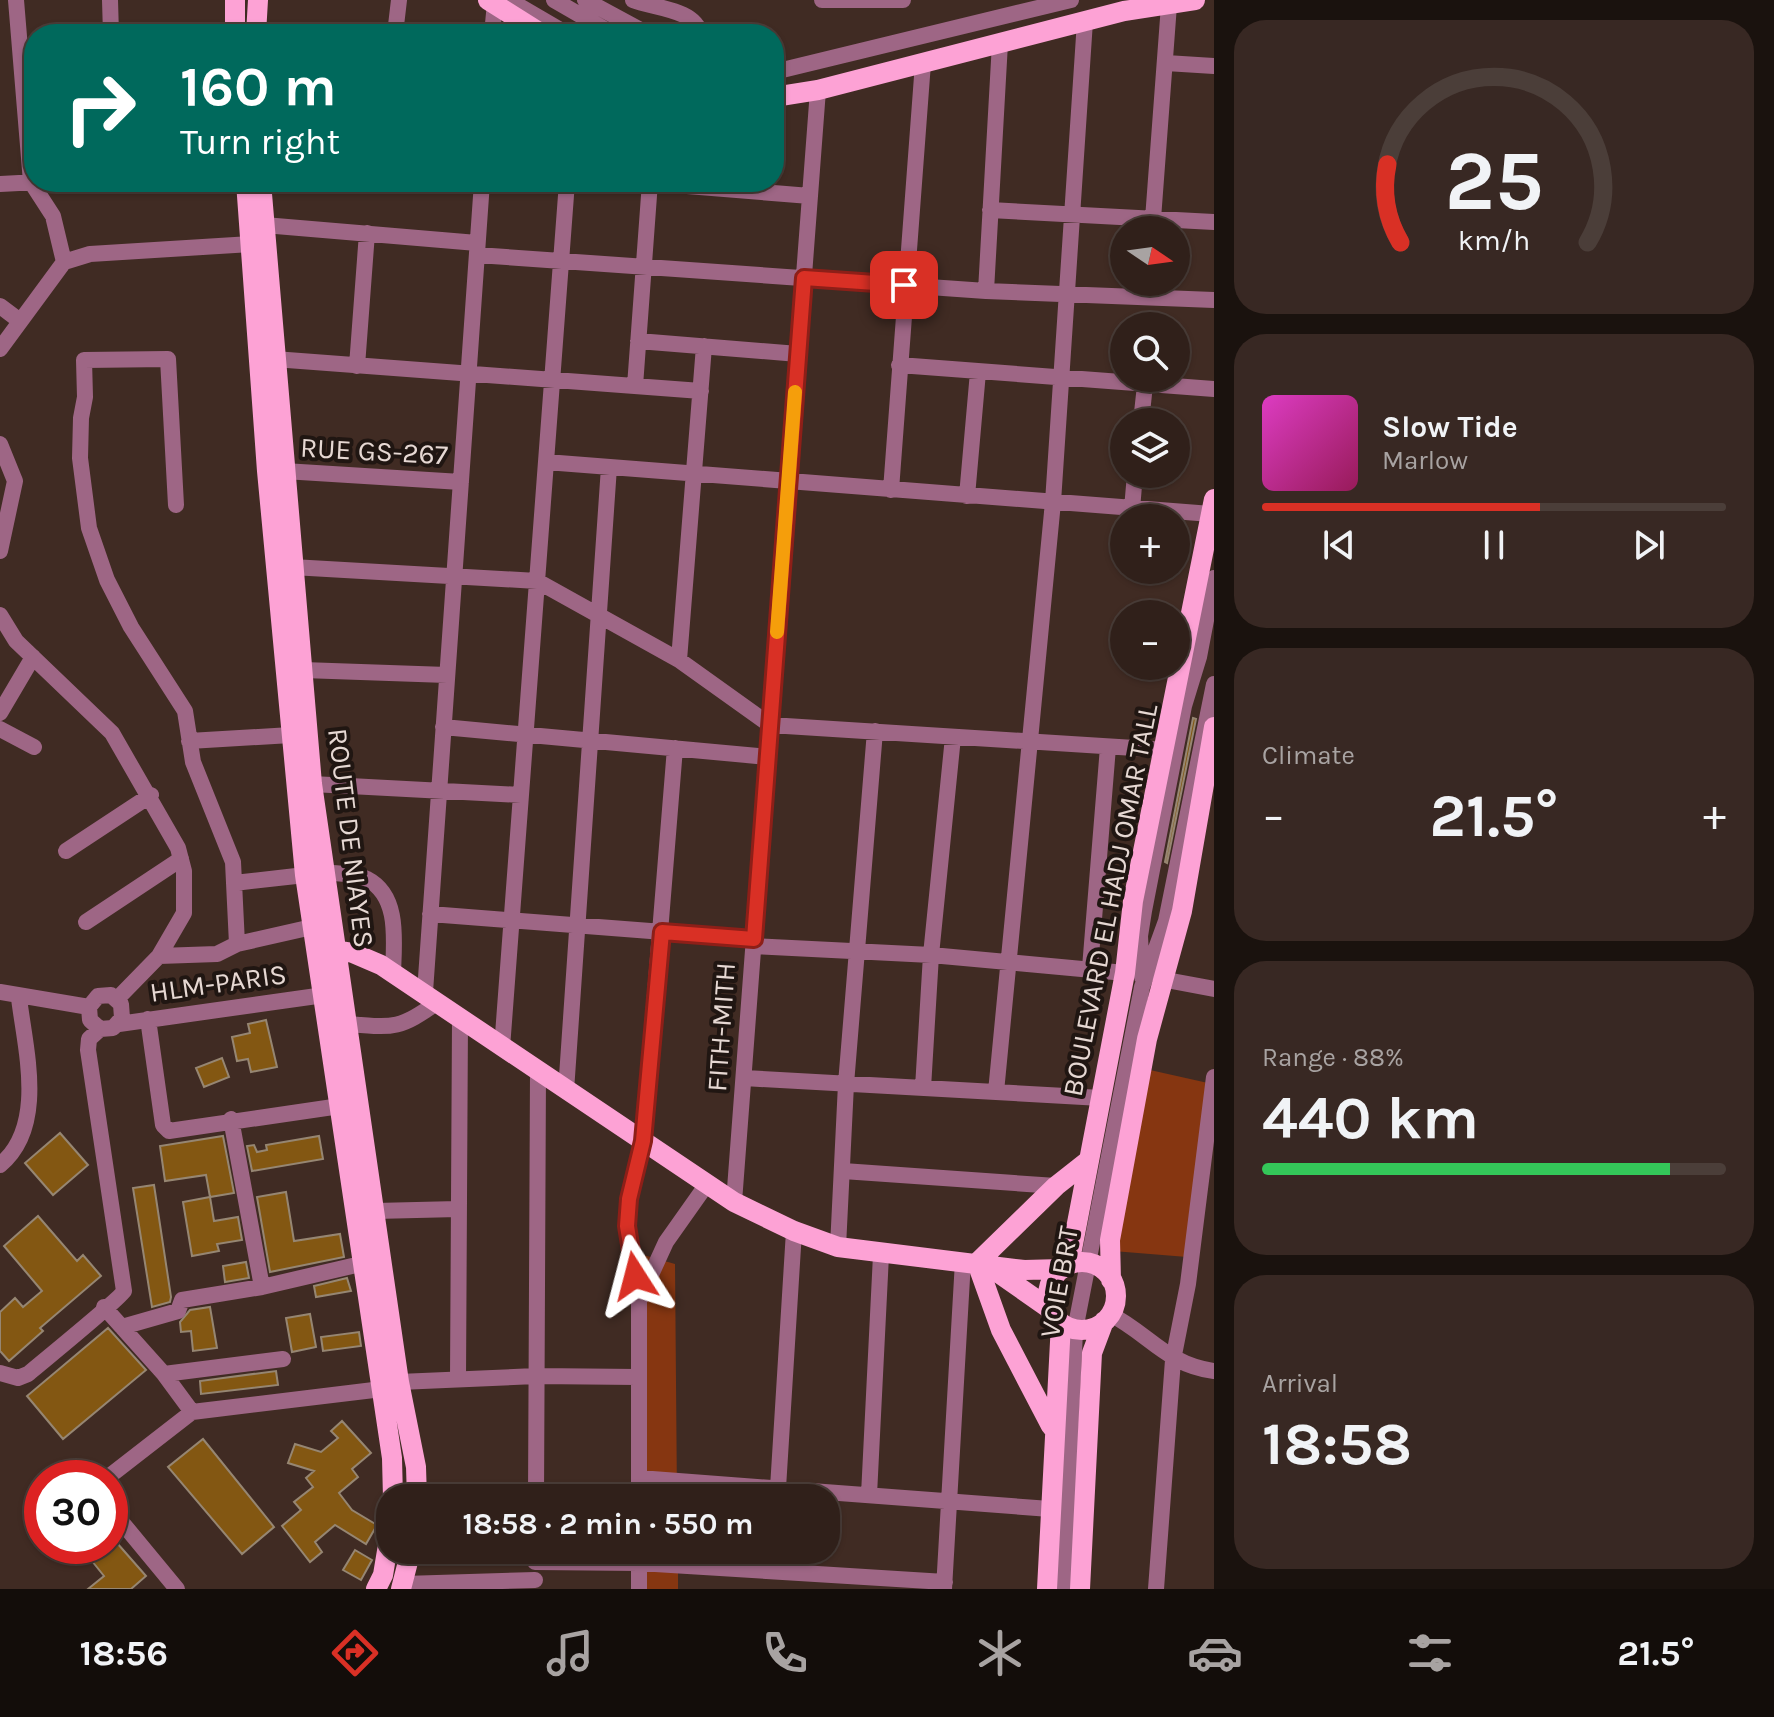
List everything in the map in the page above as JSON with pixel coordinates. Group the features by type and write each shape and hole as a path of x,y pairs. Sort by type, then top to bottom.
{"main road":[{"path":"235,0 235,24"},
{"path":"257,24 258,0"},
{"path":"784,95 818,90 1161,2 1195,0"},
{"path":"497,1 528,24"},
{"name":"ROUTE DE NIAYES","path":"247,192 291,735 326,948 349,1024 375,1211 390,1386 393,1484"},
{"name":"ROUTE DE NIAYES","path":"262,192 312,784 312,927 326,948 324,995 365,1263 390,1386 416,1467 417,1484"},
{"name":"BOULEVARD EL HADJ OMAR TALL","path":"1047,1589 1053,1431 1062,1321 1049,1287 1073,1265 1089,1160 1125,973 1133,901 1166,750 1212,507"},
{"path":"1080,1589 1092,1353 1115,1297 1111,1280 1112,1227 1152,983 1182,911 1214,727"},
{"path":"326,948 362,956 393,973 734,1202 794,1231 838,1247 881,1255 1024,1270 1073,1265 1104,1270 1111,1280"},
{"path":"975,1263 1056,1186 1089,1160"},
{"path":"975,1263 1062,1321 1091,1329 1107,1317"},
{"path":"975,1263 1001,1330 1053,1431"},
{"path":"376,1589 385,1564"},
{"path":"402,1586 408,1564"}],"street":[{"path":"16,0 24,81"},
{"path":"110,0 111,24"},
{"path":"396,24 399,0"},
{"path":"554,0 596,24"},
{"path":"585,0 629,24"},
{"path":"633,0 661,11 680,13 695,24"},
{"path":"822,0 903,0"},
{"path":"784,70 1071,0"},
{"path":"494,24 497,1 546,24"},
{"path":"1153,216 1166,63 1161,2"},
{"path":"996,1092 1053,502 1085,21"},
{"path":"986,291 1000,43"},
{"path":"891,490 923,63"},
{"path":"1166,63 1214,66"},
{"name":"FITH-MITH","path":"734,1202 818,90"},
{"path":"0,184 24,183"},
{"path":"40,192 53,216 64,262"},
{"path":"349,1024 392,1028 407,1024 431,997 430,914 481,192"},
{"path":"502,1048 566,192"},
{"path":"635,386 649,192"},
{"path":"764,192 810,196"},
{"path":"990,210 1110,216"},
{"path":"1190,221 1214,222"},
{"path":"264,225 367,233 561,261 986,291 1214,300"},
{"path":"357,366 367,233"},
{"path":"0,349 64,262 90,254 251,244"},
{"path":"0,306 20,321"},
{"path":"638,341 798,354"},
{"path":"679,660 704,346"},
{"path":"176,505 168,359 84,360 80,458 89,528 107,580 131,627 182,703 193,762 233,862 237,944"},
{"path":"274,359 701,391"},
{"path":"899,365 1110,382"},
{"path":"967,496 978,372"},
{"path":"1190,388 1214,389"},
{"path":"0,444 15,481 0,551"},
{"path":"546,462 1110,507"},
{"path":"566,1091 609,467"},
{"name":"RUE GS-267","path":"284,471 461,482"},
{"path":"1190,508 1212,507"},
{"path":"292,567 537,581 679,660 770,725 1166,750"},
{"name":"VOIE BRT","path":"1152,983 1140,936 1184,706 1214,578"},
{"path":"0,615 16,641 112,733 151,795 181,859 186,905 172,938 117,999"},
{"path":"0,713 33,657"},
{"path":"303,670 447,675"},
{"name":"VOIE BRT","path":"1064,1589 1062,1321 1073,1265 1152,983 1214,684"},
{"path":"443,727 768,757"},
{"path":"0,729 34,747"},
{"path":"838,1247 846,1084 875,731"},
{"path":"189,741 291,735"},
{"path":"923,1088 931,955 953,737"},
{"path":"1090,968 1108,747"},
{"path":"639,1484 639,1301 627,1226 629,1199 643,1141 675,748"},
{"path":"312,784 521,795"},
{"path":"66,851 151,795"},
{"path":"86,922 181,859"},
{"path":"234,883 314,874 365,878 382,890 392,910 393,973"},
{"path":"430,914 1125,973"},
{"path":"159,956 217,954 237,944 312,927"},
{"path":"1152,983 1214,989"},
{"path":"0,992 19,998 89,1007"},
{"name":"HLM-PARIS","path":"119,1024 324,995"},
{"path":"100,1029 90,1020 89,1007 98,996 117,999"},
{"path":"0,1165 10,1157 25,1126 30,1098 19,998"},
{"path":"0,1373 18,1378 28,1374 104,1307 120,1298 124,1291 88,1050 89,1039 100,1029 119,1024 123,1011 117,999"},
{"path":"148,1019 166,1129 340,1106"},
{"path":"458,1379 460,1019"},
{"path":"536,1484 538,1072"},
{"path":"744,1078 1101,1098"},
{"path":"1156,1589 1173,1360 1206,1199 1214,1078"},
{"path":"231,1119 262,1287"},
{"path":"843,1171 1056,1186"},
{"path":"639,1301 666,1242 707,1184"},
{"path":"375,1211 458,1209"},
{"path":"778,1484 794,1231"},
{"path":"869,1495 881,1255"},
{"path":"122,1327 178,1311 182,1300 262,1287 365,1263"},
{"path":"672,1564 751,1581 944,1586 949,1501 975,1263"},
{"path":"104,1307 164,1374 192,1412"},
{"path":"1107,1317 1173,1360 1214,1371"},
{"path":"164,1374 283,1359"},
{"path":"128,1462 192,1412 458,1379 637,1377"},
{"path":"639,1478 722,1484"},
{"path":"840,1493 1050,1509"},
{"path":"128,1530 177,1589"},
{"path":"639,1564 639,1589"},
{"path":"402,1586 535,1584"}],"shaded area":[{"path":"1150,1070 1208,1083 1187,1257 1113,1251"},
{"path":"633,1252 675,1264 677,1484 637,1484"},
{"path":"638,1564 678,1564 678,1589 638,1589"}],"building":[{"path":"1193,718 1196,719 1167,863 1165,862"},
{"path":"266,1020 277,1067 251,1072 248,1059 237,1061 232,1037 250,1033 248,1024"},
{"path":"222,1058 229,1077 204,1087 196,1068"},
{"path":"60,1133 88,1165 53,1195 25,1163"},
{"path":"223,1136 234,1193 210,1197 206,1175 165,1181 160,1146"},
{"path":"319,1136 323,1159 252,1171 247,1146 254,1145 257,1152 267,1150 266,1145"},
{"path":"154,1185 171,1297 170,1302 152,1307 133,1188"},
{"path":"286,1192 294,1241 340,1234 344,1257 270,1272 257,1197"},
{"path":"210,1197 214,1221 238,1217 242,1240 217,1244 219,1251 192,1256 183,1202"},
{"path":"38,1216 77,1261 83,1255 101,1276 40,1328 43,1331 9,1361 0,1351 0,1312 15,1298 23,1307 42,1291 4,1246"},
{"path":"246,1262 249,1278 225,1282 223,1266"},
{"path":"347,1278 351,1291 316,1297 314,1286"},
{"path":"210,1307 217,1348 193,1351 191,1331 181,1332 180,1322 190,1310"},
{"path":"310,1314 316,1347 292,1352 286,1318"},
{"path":"108,1328 146,1370 63,1439 27,1396"},
{"path":"359,1332 361,1346 323,1351 321,1337"},
{"path":"276,1371 278,1385 201,1394 200,1381"},
{"path":"342,1421 371,1453 352,1469 358,1477 339,1493 352,1510 376,1527 366,1544 335,1525 315,1542 322,1552 310,1562 282,1526 301,1510 294,1502 313,1487 306,1478 314,1471 288,1463 295,1444 321,1452 338,1438 331,1431"},
{"path":"203,1439 274,1527 242,1554 168,1467"},
{"path":"355,1550 372,1560 361,1580 343,1570"},
{"path":"128,1556 146,1576 131,1589 88,1589 104,1576 94,1564 128,1564"}],"slow traffic":[{"path":"777,632 795,392"}],"route":[{"path":"635,1276 627,1226 629,1199 643,1141 662,932 754,939 804,278 904,285"}]}
